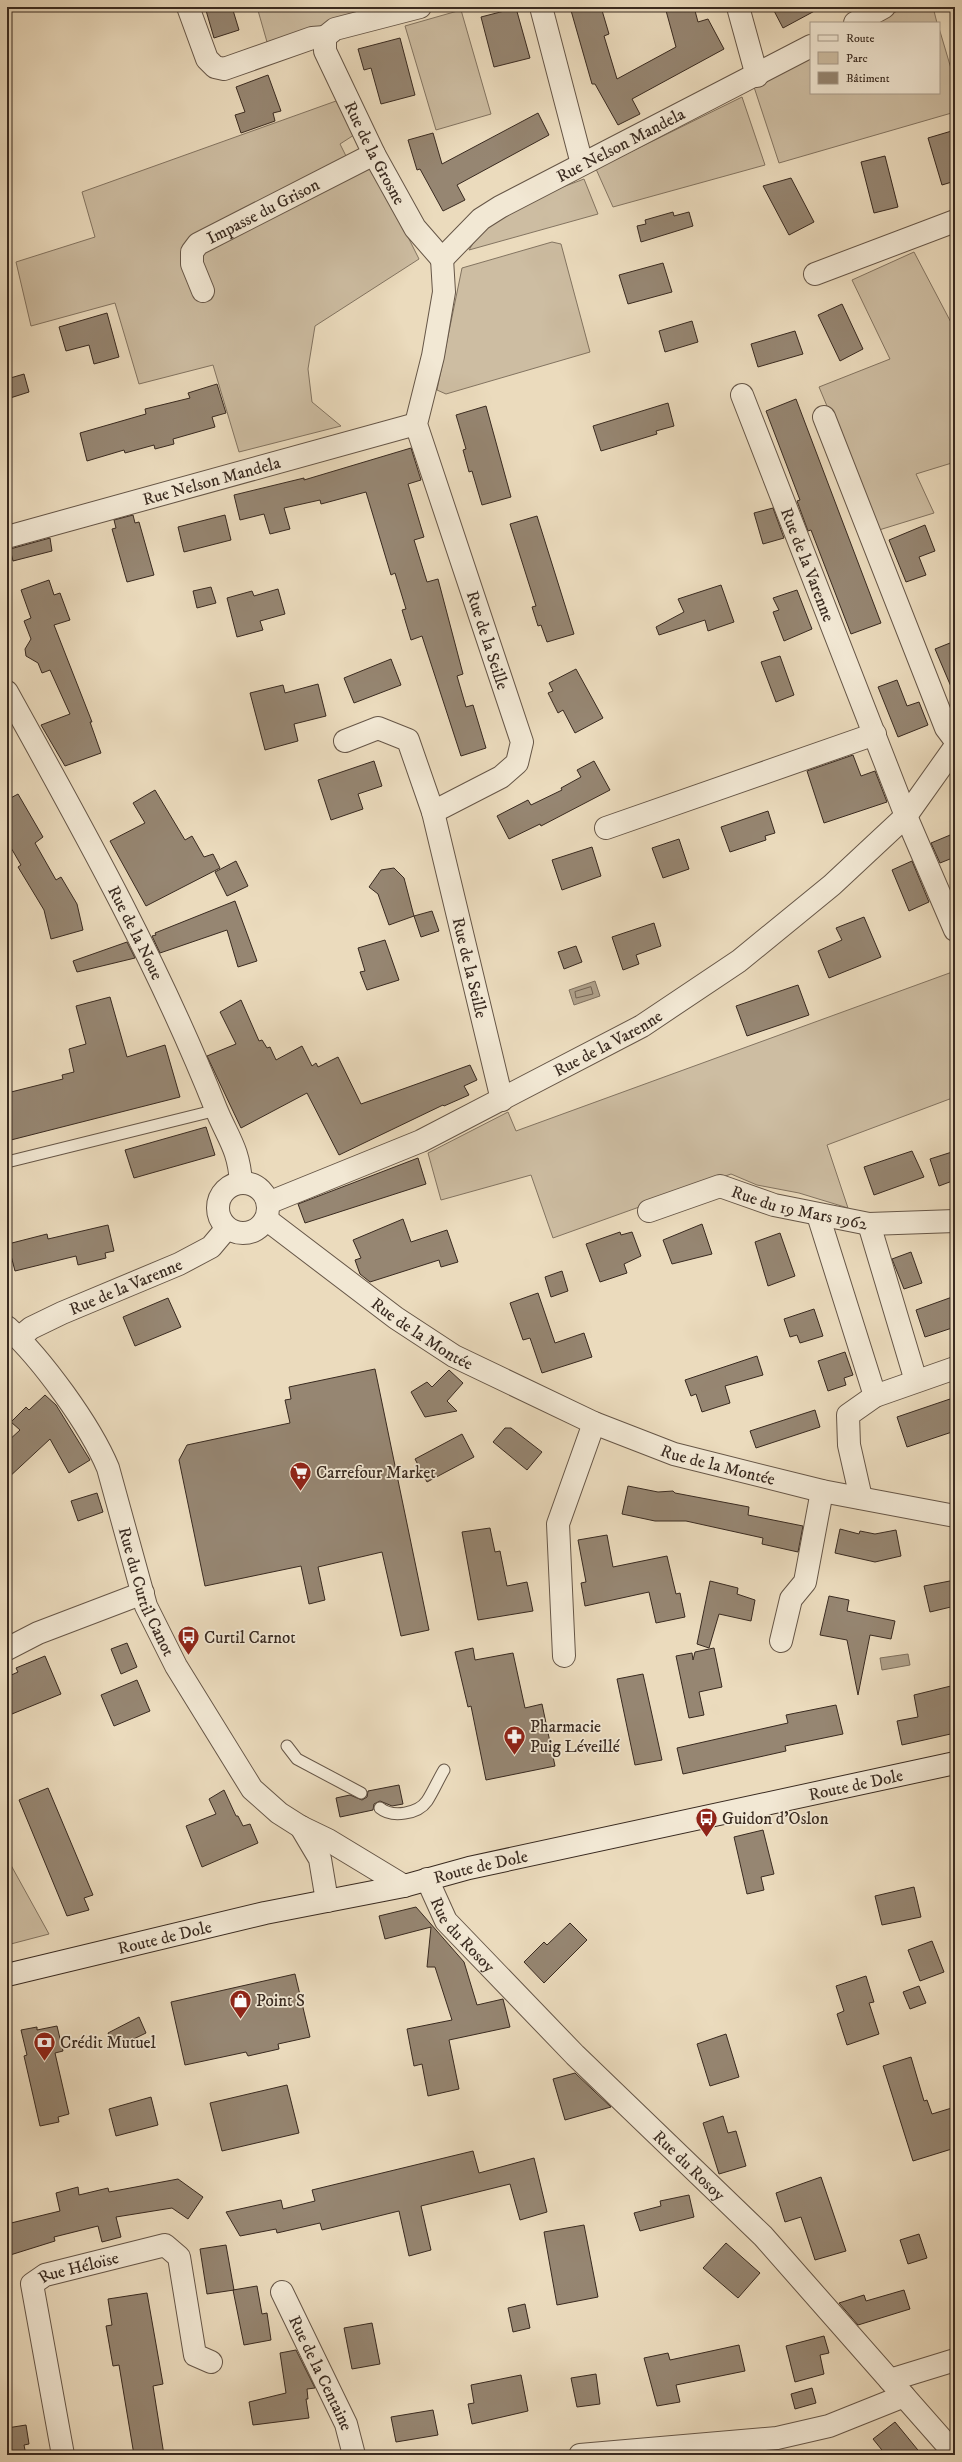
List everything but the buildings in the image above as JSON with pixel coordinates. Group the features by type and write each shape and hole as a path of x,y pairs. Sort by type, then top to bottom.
{"street":[{"path":"188,7 207,59 215,67 224,69 312,38 325,37 335,29 420,7"},
{"path":"541,7 582,164"},
{"path":"738,7 757,76"},
{"path":"857,22 884,7"},
{"name":"Rue de la Grosne","path":"325,37 325,51 374,154 415,228 442,259"},
{"name":"Rue Nelson Mandela","path":"442,259 481,219 582,164 757,76 810,47"},
{"name":"Impasse du Grison","path":"203,291 192,264 192,252 198,244 374,154"},
{"path":"815,274 955,221"},
{"path":"416,424 433,356 444,292 442,259"},
{"name":"Rue de la Varenne","path":"742,395 906,816 955,930"},
{"path":"824,417 946,728 955,740"},
{"name":"Rue Nelson Mandela","path":"7,537 416,424"},
{"name":"Rue de la Seille","path":"416,424 522,742 517,763 501,777 433,812"},
{"name":"Rue de la Noue","path":"7,692 111,880 162,982 206,1080 217,1110 234,1144 240,1162 241,1183"},
{"name":"Rue de la Seille","path":"345,741 378,728 408,740 433,812 502,1100"},
{"path":"606,828 875,734"},
{"name":"Rue de la Varenne","path":"267,1211 421,1140 502,1100 642,1026 739,961 832,885 906,816 955,747"},
{"path":"241,1183 255,1186 261,1190 267,1211 262,1225 248,1233 233,1232 227,1228 218,1215 218,1200 227,1188 241,1183"},
{"name":"Rue du 19 Mars 1962","path":"649,1211 720,1186 774,1205 869,1224 955,1221"},
{"name":"Rue de la Montée","path":"267,1211 396,1318 454,1356 594,1423 674,1454 822,1491 955,1516"},
{"path":"818,1215 875,1396"},
{"path":"869,1224 916,1381"},
{"name":"Rue de la Varenne","path":"13,1333 31,1328 62,1313 192,1257 211,1247 227,1228"},
{"name":"Rue du Curtil Canot","path":"13,1333 55,1382 101,1449 108,1468 146,1606 176,1666 252,1789 279,1812 301,1827 328,1840 404,1886"},
{"path":"861,1498 849,1445 848,1415 875,1396 955,1368"},
{"path":"564,1656 558,1524 594,1423"},
{"path":"781,1641 791,1600 805,1582 822,1491"},
{"path":"7,1650 38,1633 143,1593"},
{"name":"Route de Dole","path":"7,1975 327,1901 404,1886 427,1878 955,1763"},
{"name":"Rue du Curtil Canot","path":"301,1827 320,1859 327,1901"},
{"name":"Rue du Rosoy","path":"427,1878 446,1921 575,2055 763,2236 955,2454"},
{"name":"Rue Héloïse","path":"63,2455 32,2284 44,2274 165,2245 179,2257 195,2355 211,2362"},
{"name":"Rue de la Centaine","path":"282,2292 346,2424 354,2455"},
{"path":"580,2455 777,2438 829,2426 897,2388 955,2360"}],"lane":[{"path":"7,1162 217,1110"},
{"path":"287,1746 297,1759 361,1793"},
{"path":"380,1808 385,1812 398,1814 416,1809 426,1803 444,1770"}],"green space":[{"path":"257,7 393,7 267,42"},
{"path":"905,7 933,7 937,22 877,22"},
{"path":"461,10 491,114 436,130 405,26"},
{"path":"940,31 955,82 955,112 779,163 754,87 810,58 810,94 940,94"},
{"path":"742,97 765,165 613,207 596,169"},
{"path":"336,101 354,135 340,144 346,156 195,238 199,259 205,249 373,167 419,259 315,326 308,369 312,402 341,426 239,452 213,365 139,384 115,303 31,326 16,262 95,237 82,192"},
{"path":"584,179 598,214 469,250 491,223 505,213 536,197"},
{"path":"552,242 561,244 590,352 446,394 437,390 462,268"},
{"path":"914,252 955,330 955,462 916,474 934,513 879,530 819,387 890,359 852,280"},
{"path":"955,971 955,1097 827,1145 848,1208 799,1193 757,1185 731,1174 553,1238 531,1175 441,1200 428,1153 508,1112 516,1131"},
{"path":"7,1858 49,1934 7,1945"}],"water":[{"path":"595,981 600,996 574,1005 569,990"},
{"path":"908,1654 910,1665 882,1670 880,1658"}],"place":[{"name":"Carrefour Market","path":"300,1492"},
{"name":"Curtil Carnot","path":"188,1656"},
{"name":"Pharmacie Puig Léveillé","path":"515,1756"},
{"name":"Guidon d'Oslon","path":"707,1838"},
{"name":"Point S","path":"240,2020"},
{"name":"Crédit Mutuel","path":"44,2062"}]}
